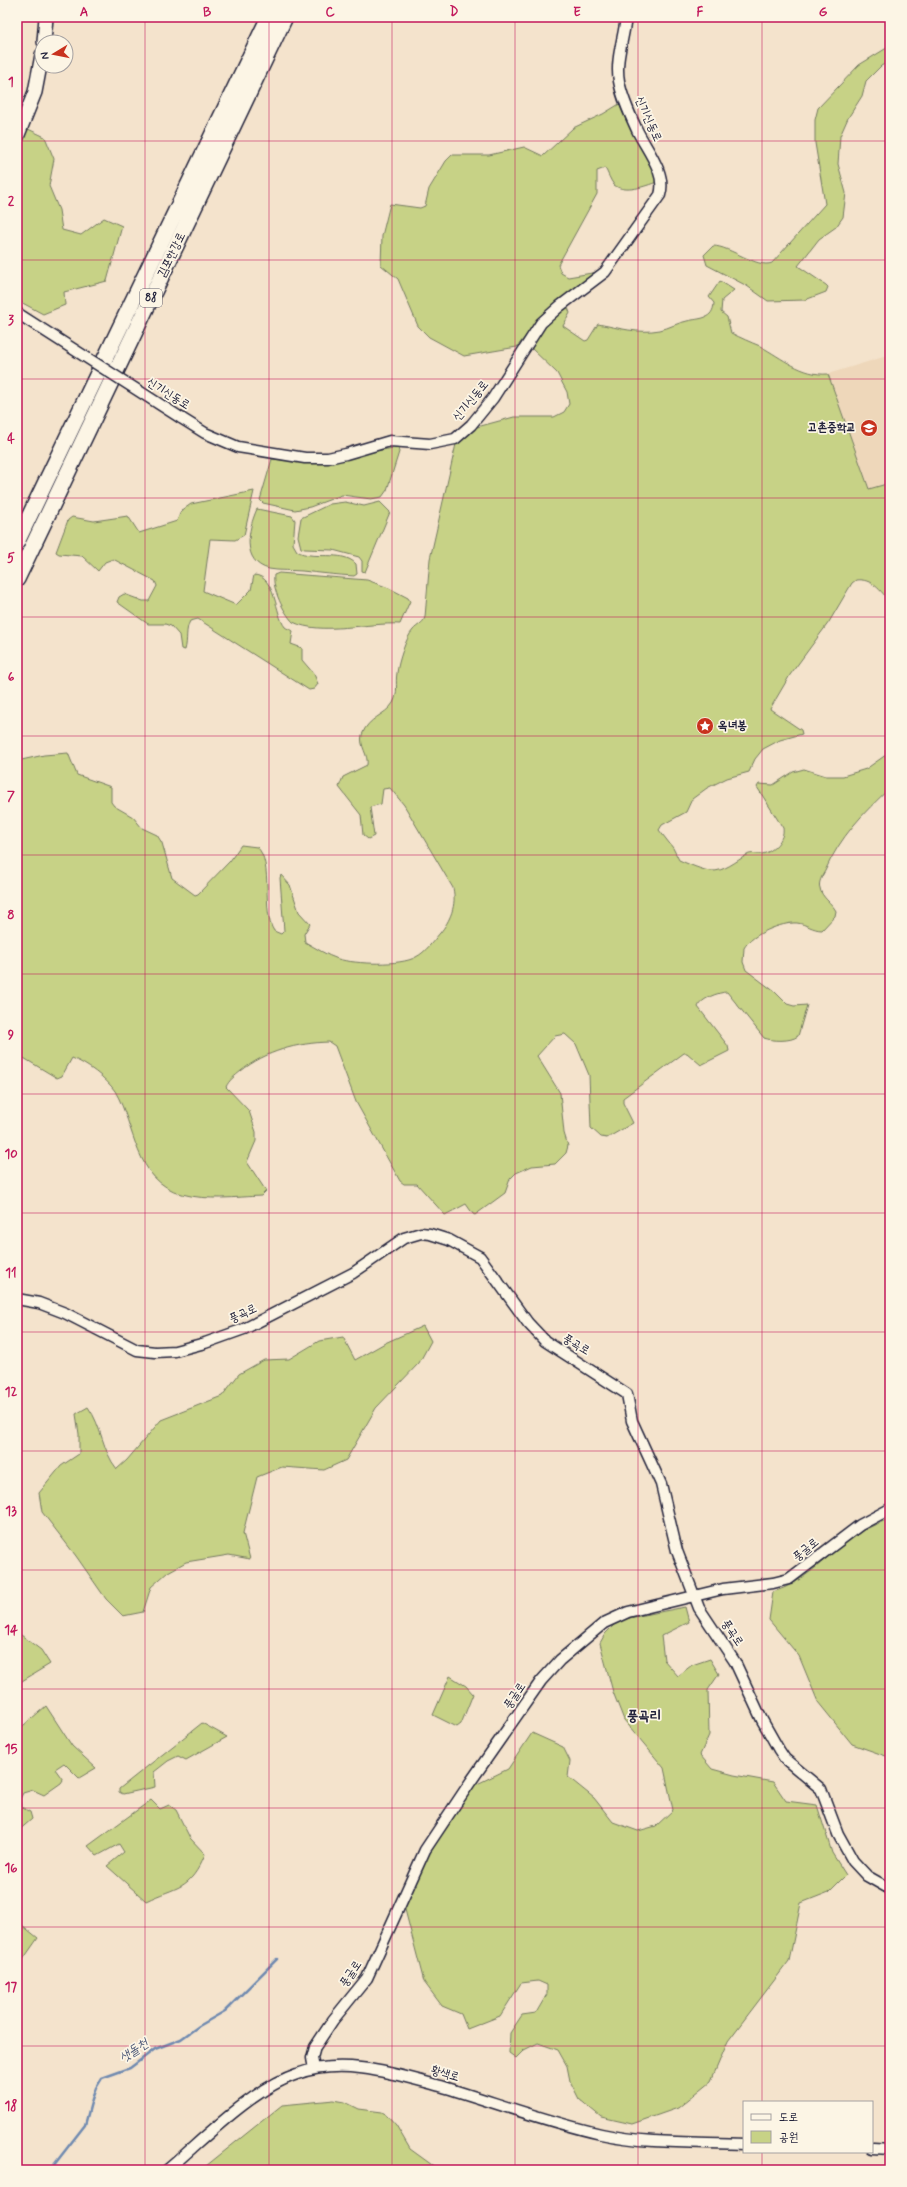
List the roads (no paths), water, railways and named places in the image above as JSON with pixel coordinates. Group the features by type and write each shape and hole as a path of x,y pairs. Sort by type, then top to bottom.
{"highway":[{"name":"김포한강로","path":"17,542 269,17"},
{"name":"김포한강로","path":"17,579 285,17"}],"main road":[{"path":"45,34 46,17"},
{"path":"17,136 35,92 38,74"}],"street":[{"name":"신기신동로","path":"17,313 205,433 238,447 305,458 328,458 390,441 437,444 455,438 471,425 502,385 538,327 555,310 605,272 660,195 662,185 657,169 636,129 622,92 619,78 618,63 626,17"},
{"name":"풍곡로","path":"17,1298 39,1303 65,1313 137,1350 165,1352 219,1339 257,1323 353,1273 404,1238 421,1233 430,1234 449,1240 480,1257 528,1323 545,1341 627,1394 632,1421 663,1490 673,1538 694,1596 735,1662 762,1720 779,1750 785,1759 821,1789 838,1834 853,1861 867,1876 890,1889"},
{"name":"풍굴로","path":"314,2069 312,2058 315,2047 333,2020 367,1978 425,1850 541,1681 575,1646 604,1623 635,1610 723,1589 777,1583 789,1579 860,1525 890,1509"},
{"name":"황색로","path":"167,2170 266,2089 297,2073 314,2069 353,2068 387,2072 615,2137 743,2144"},
{"path":"873,2148 890,2149"}],"waterway":[{"name":"샛돌천","path":"50,2170 85,2125 92,2099 102,2078 130,2068 155,2049 181,2039 199,2026 225,2011 277,1959"}],"place":[{"name":"고촌중학교","path":"869,428"},
{"name":"옥녀봉","path":"705,726"}],"district":[{"name":"풍곡리","path":"644,1716"}]}
